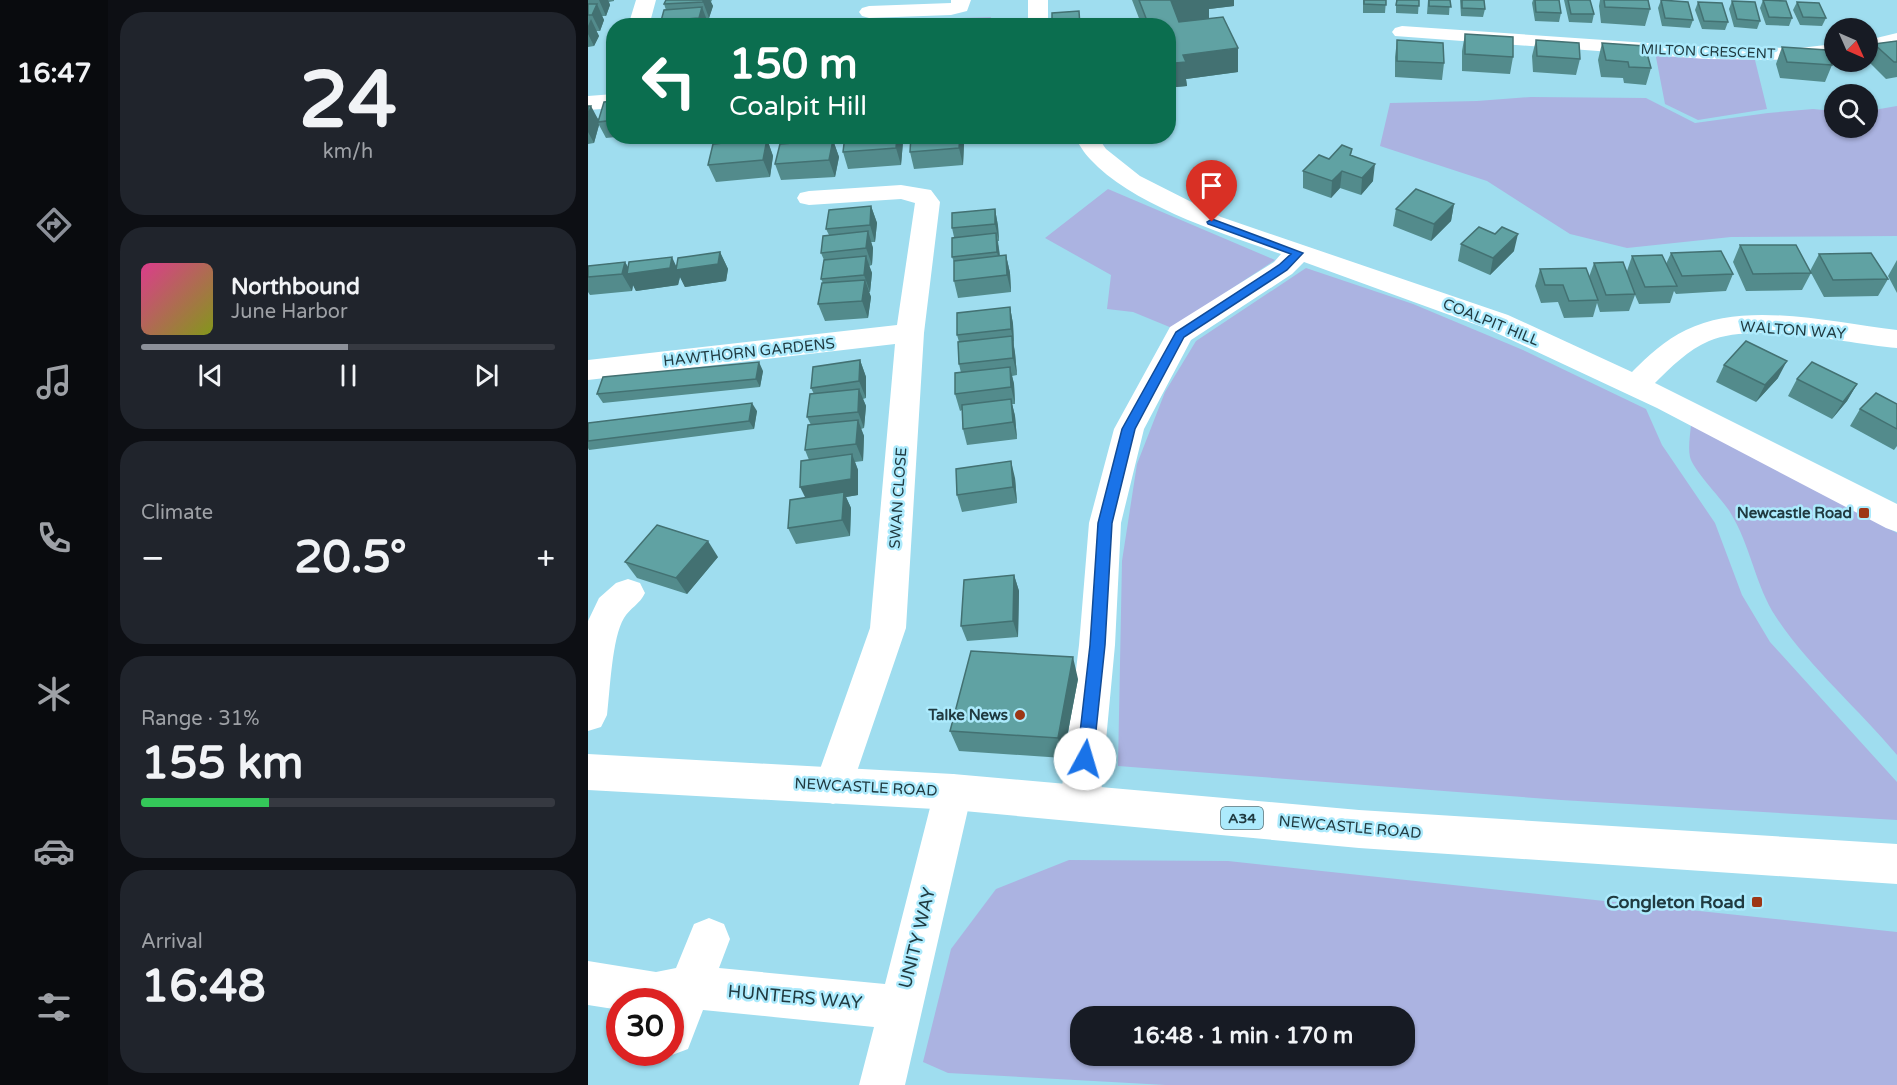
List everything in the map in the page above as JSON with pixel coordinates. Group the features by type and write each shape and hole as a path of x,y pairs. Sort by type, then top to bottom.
{"main road":[{"path":"640,18 646,0"},
{"path":"869,12 951,9 960,7 962,0"},
{"path":"1038,0 1038,18"},
{"name":"MILTON CRESCENT","path":"1402,32 1716,53 1800,54 1824,51"},
{"path":"1878,44 1897,39"},
{"path":"588,104 606,102"},
{"name":"COALPIT HILL","path":"1091,144 1098,154 1131,181 1212,222 1498,322 1636,386 1897,519"},
{"name":"SWAN CLOSE","path":"809,198 901,192 922,195 928,202 910,333 888,628 833,786"},
{"path":"1080,804 1097,645 1105,523 1129,429 1180,334 1283,268 1298,253"},
{"name":"WALTON WAY","path":"1636,386 1664,356 1706,332 1738,325 1897,339"},
{"name":"HAWTHORN GARDENS","path":"588,370 910,333"},
{"path":"588,715 600,633 611,608 628,593"},
{"name":"NEWCASTLE ROAD","path":"588,772 953,792 1359,829 1897,864"},
{"name":"UNITY WAY","path":"882,1085 953,792"},
{"path":"684,1004 709,939"},
{"name":"HUNTERS WAY","path":"588,983 656,994 691,987 900,1007"}],"shaded area":[{"path":"1655,52 1754,56 1767,109 1698,120 1665,104"},
{"path":"1531,97 1646,98 1695,123 1768,113 1824,110 1824,138 1878,138 1878,109 1897,106 1897,236 1731,237 1627,248 1570,234 1487,181 1380,146 1390,103"},
{"path":"1108,189 1275,260 1172,328 1133,312 1107,309 1111,275 1045,238"},
{"path":"1306,268 1413,304 1523,350 1646,409 1662,445 1715,523 1742,595 1770,642 1897,782 1897,820 1561,800 1118,766 1122,561 1137,464 1165,392 1196,341"},
{"path":"1691,425 1897,533 1897,755 1819,671 1776,617 1763,592 1743,538 1730,512 1692,463 1689,450"},
{"path":"1069,860 1228,861 1897,932 1897,1085 1166,1085 948,1073 923,1062 951,949 996,889"}],"building":[{"path":"666,0 703,0 703,2 664,4"},
{"path":"1139,0 1179,0 1171,1 1179,22 1223,17 1238,48 1183,55 1186,62 1176,63 1176,18 1146,18"},
{"path":"1364,0 1386,0 1386,5 1364,4"},
{"path":"1397,0 1419,0 1419,6 1396,5"},
{"path":"1429,0 1450,0 1451,7 1429,6"},
{"path":"1462,0 1484,0 1485,9 1462,8"},
{"path":"1535,0 1559,0 1561,13 1536,12"},
{"path":"1568,0 1590,0 1594,14 1571,14"},
{"path":"1604,0 1648,0 1650,9 1605,7"},
{"path":"1661,0 1688,2 1693,20 1665,18"},
{"path":"1763,0 1786,1 1792,18 1769,17"},
{"path":"1732,1 1755,2 1760,21 1737,19"},
{"path":"1698,2 1722,3 1728,22 1704,21"},
{"path":"1797,2 1819,3 1826,18 1803,17"},
{"path":"588,4 597,4 592,15 588,15"},
{"path":"702,7 699,18 662,18 664,10"},
{"path":"1079,11 1079,18 1052,18 1052,13"},
{"path":"1465,34 1513,37 1513,57 1465,54"},
{"path":"1397,40 1443,43 1444,63 1397,61"},
{"path":"1536,40 1579,43 1580,59 1537,56"},
{"path":"1897,41 1897,62 1894,62 1878,48 1878,43"},
{"path":"1602,43 1645,46 1651,68 1629,67 1628,62 1606,60"},
{"path":"1782,47 1824,50 1824,64 1787,62"},
{"path":"606,102 606,121 598,122"},
{"path":"713,144 766,144 763,160 708,165"},
{"path":"780,144 832,144 829,160 775,164"},
{"path":"844,144 896,144 896,148 843,152"},
{"path":"910,144 959,144 959,148 910,152"},
{"path":"1342,145 1352,149 1350,155 1375,164 1362,178 1342,171 1332,181 1303,171 1319,155 1329,159"},
{"path":"1416,189 1454,204 1434,224 1396,209"},
{"path":"871,206 870,225 826,229 829,210"},
{"path":"995,209 995,224 952,228 952,213"},
{"path":"1479,227 1495,234 1502,227 1518,234 1493,258 1461,244"},
{"path":"868,231 866,248 821,253 823,236"},
{"path":"996,233 997,252 952,257 952,238"},
{"path":"1740,245 1796,245 1811,273 1753,274"},
{"path":"1721,251 1733,274 1682,276 1671,253"},
{"path":"720,252 718,264 676,270 678,258"},
{"path":"1871,253 1888,279 1833,280 1819,254"},
{"path":"1006,255 1007,275 954,281 954,261"},
{"path":"1662,255 1677,286 1645,287 1632,256"},
{"path":"866,256 864,275 821,279 824,260"},
{"path":"672,257 670,268 627,274 629,262"},
{"path":"625,262 622,274 588,277 588,266"},
{"path":"1623,262 1635,294 1606,295 1594,263"},
{"path":"1586,268 1598,300 1569,301 1563,285 1545,285 1540,269"},
{"path":"865,280 862,301 818,304 822,283"},
{"path":"1010,307 1011,329 957,335 957,313"},
{"path":"1012,336 1013,358 959,364 958,342"},
{"path":"1746,341 1787,361 1765,385 1724,365"},
{"path":"860,360 859,381 811,388 813,367"},
{"path":"759,362 756,379 597,394 603,377"},
{"path":"1812,362 1857,384 1843,402 1797,379"},
{"path":"1010,367 1011,387 955,394 955,373"},
{"path":"859,389 858,412 807,417 810,394"},
{"path":"1876,393 1897,404 1897,429 1860,409"},
{"path":"1011,399 1013,422 963,429 962,405"},
{"path":"752,403 749,421 588,441 588,423"},
{"path":"858,420 856,444 805,450 808,425"},
{"path":"852,454 851,479 800,487 801,461"},
{"path":"1011,461 1013,487 957,495 956,469"},
{"path":"844,492 842,520 788,528 790,500"},
{"path":"657,525 708,541 676,578 625,562"},
{"path":"1014,575 1013,621 961,626 964,580"},
{"name":"Talke News","path":"971,651 1073,657 1058,738 950,731"}],"place":[{"name":"Newcastle Road","path":"1864,513"},
{"name":"Talke News","path":"1020,715"},
{"name":"Congleton Road","path":"1757,902"}],"route":[{"path":"1085,759 1097,645 1105,523 1129,429 1180,334 1283,268 1298,253 1212,222"}]}
